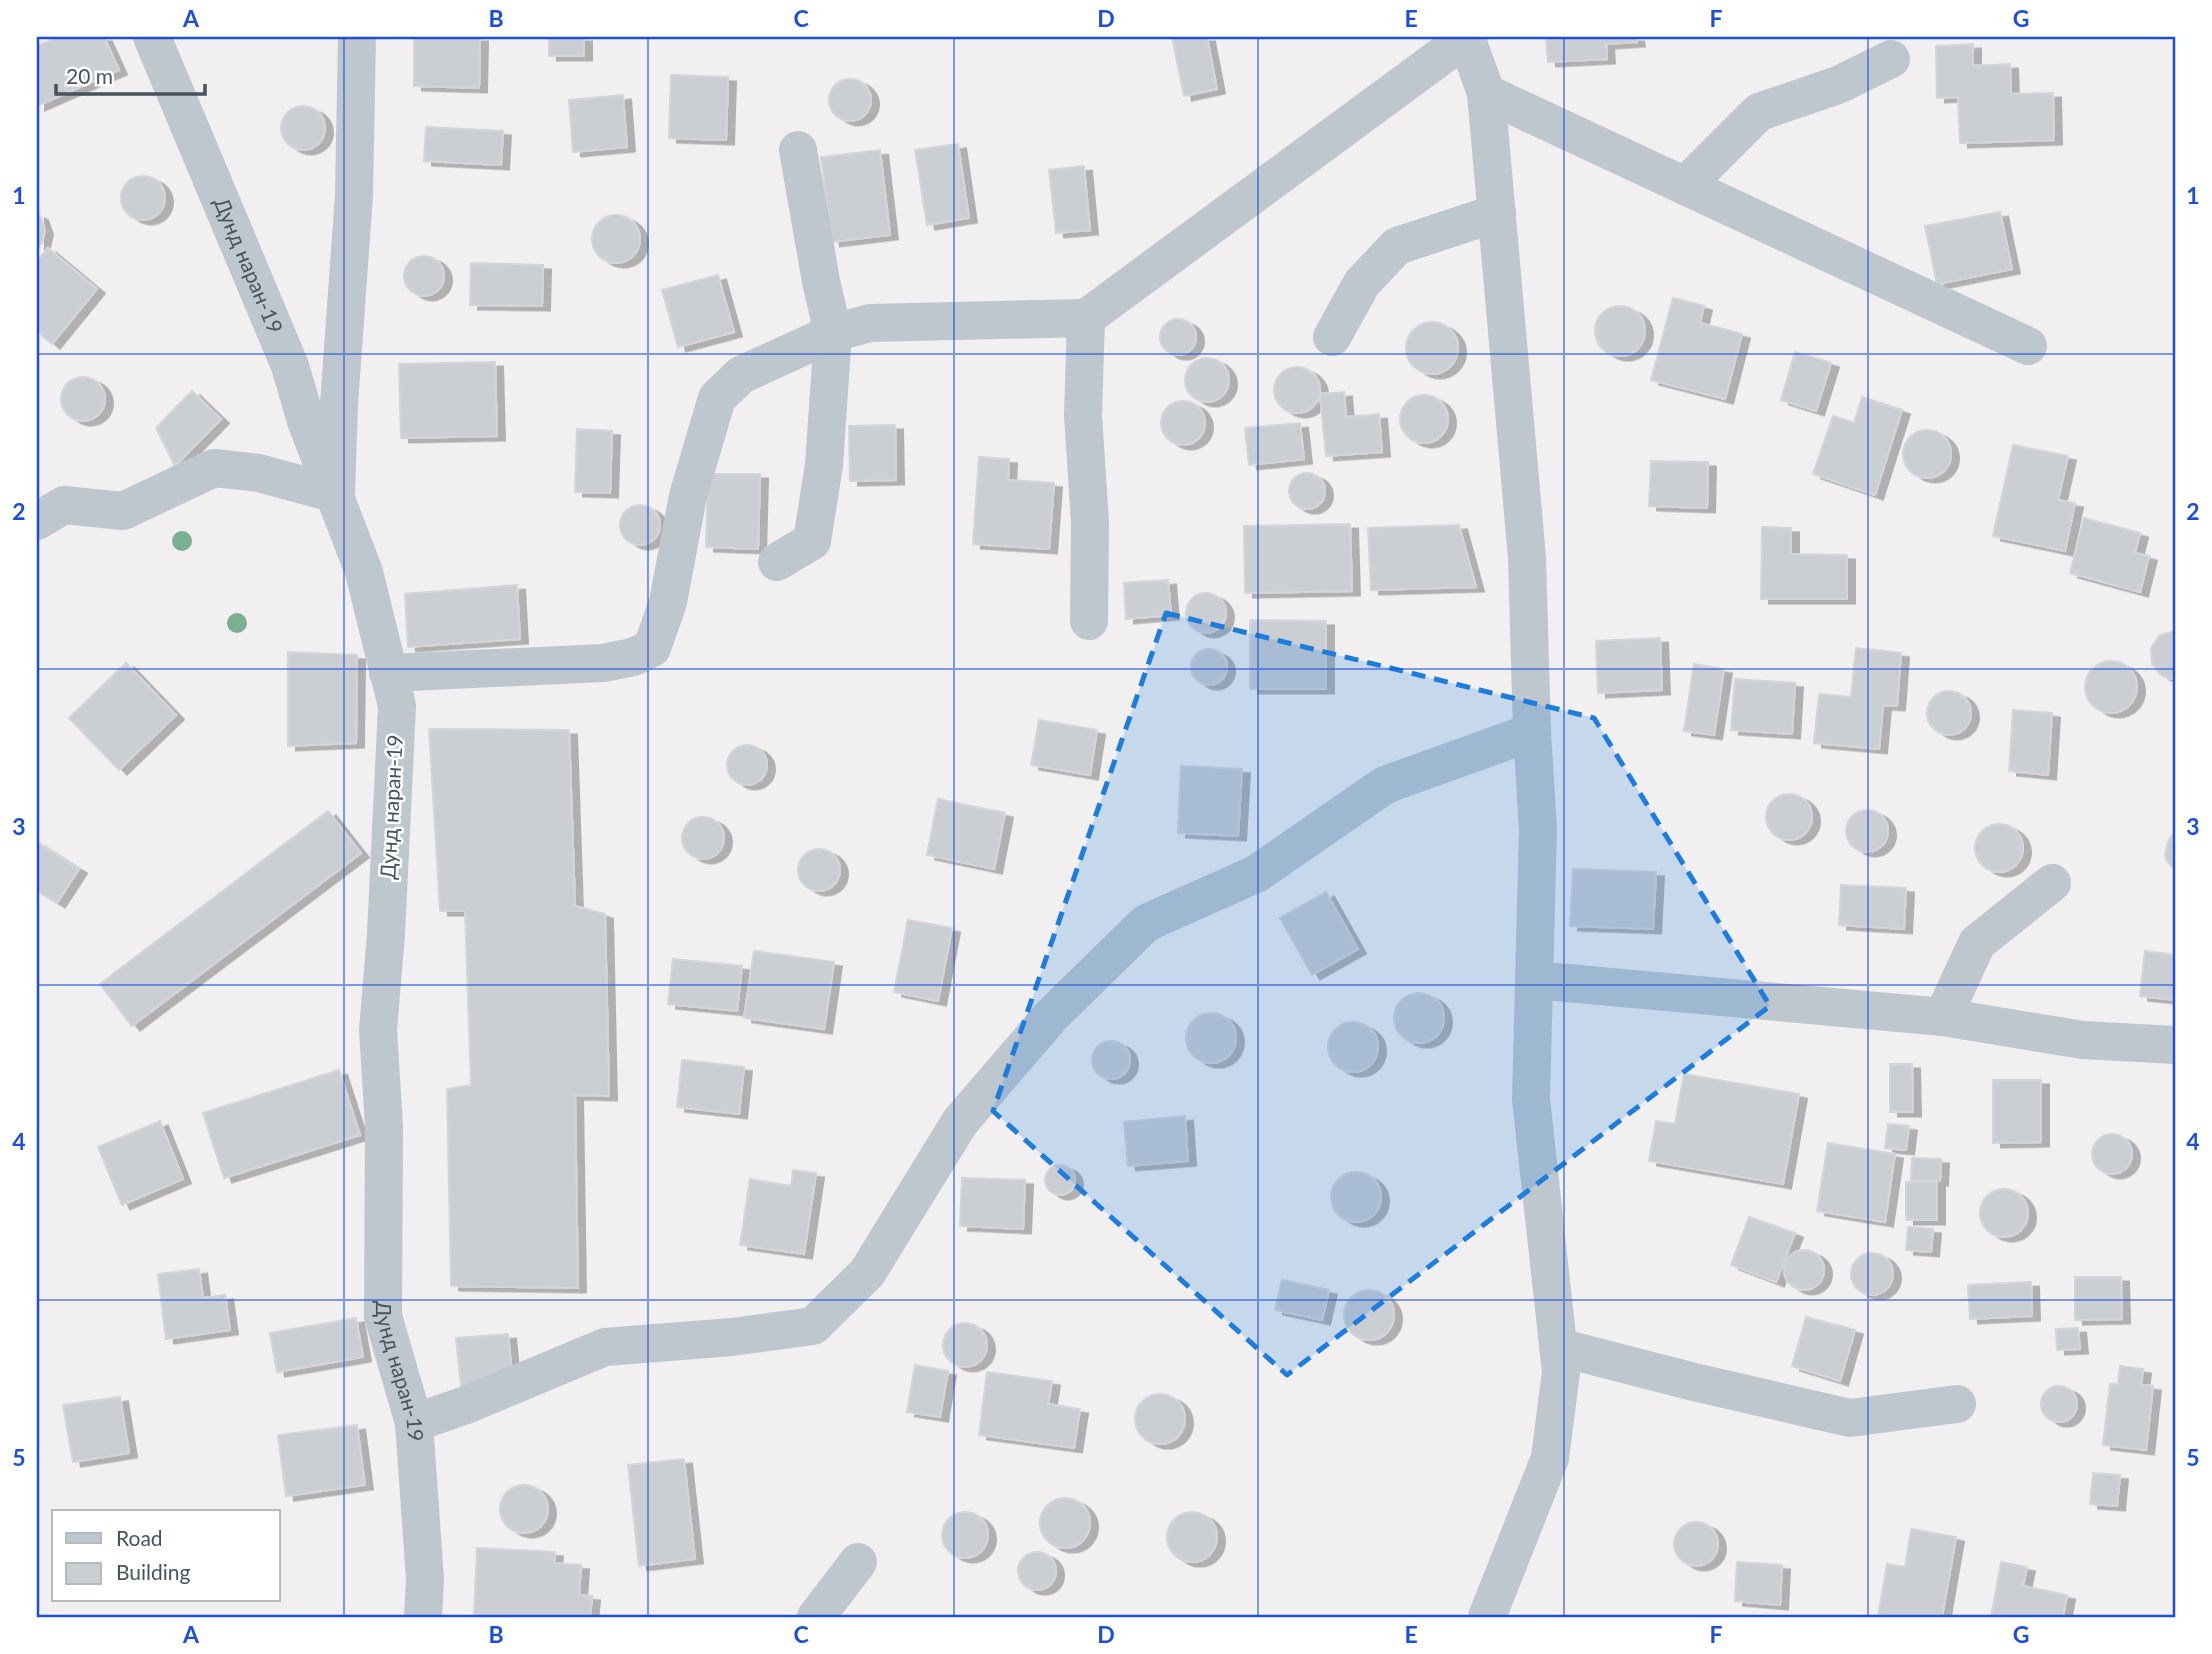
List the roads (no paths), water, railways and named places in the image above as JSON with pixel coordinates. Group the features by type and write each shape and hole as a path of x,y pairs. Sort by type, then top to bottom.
{"street":[{"name":"Дунд наран-19","path":"152,37 290,366 306,421 364,572 397,706 386,934 378,1030 384,1126 383,1316 414,1423 425,1579 423,1617"},
{"path":"46,504 123,511 214,468 259,473 336,494 339,404 354,195 357,37"},
{"path":"388,673 603,663 634,657 652,648 668,602 688,496 717,398 741,375 833,334 870,323 1086,318 1466,38 1486,93 1527,558 1538,829 1531,1099 1561,1372 1550,1458 1487,1617"},
{"path":"1685,186 1759,112 1838,85 1891,60"},
{"path":"1486,93 2028,346"},
{"path":"777,562 812,541 824,466 833,334 821,281 799,150"},
{"path":"1332,337 1362,283 1397,246 1497,214"},
{"path":"1086,318 1083,415 1090,522 1089,621"},
{"path":"414,1423 466,1405 605,1347 732,1337 813,1326 867,1273 960,1122 1051,1016 1146,923 1256,874 1385,785 1532,732"},
{"path":"1943,1017 1977,943 2052,883"},
{"path":"1534,980 1943,1017 2083,1040 2175,1045"},
{"path":"1558,1347 1850,1418 1957,1404"},
{"path":"816,1617 858,1562"}]}
